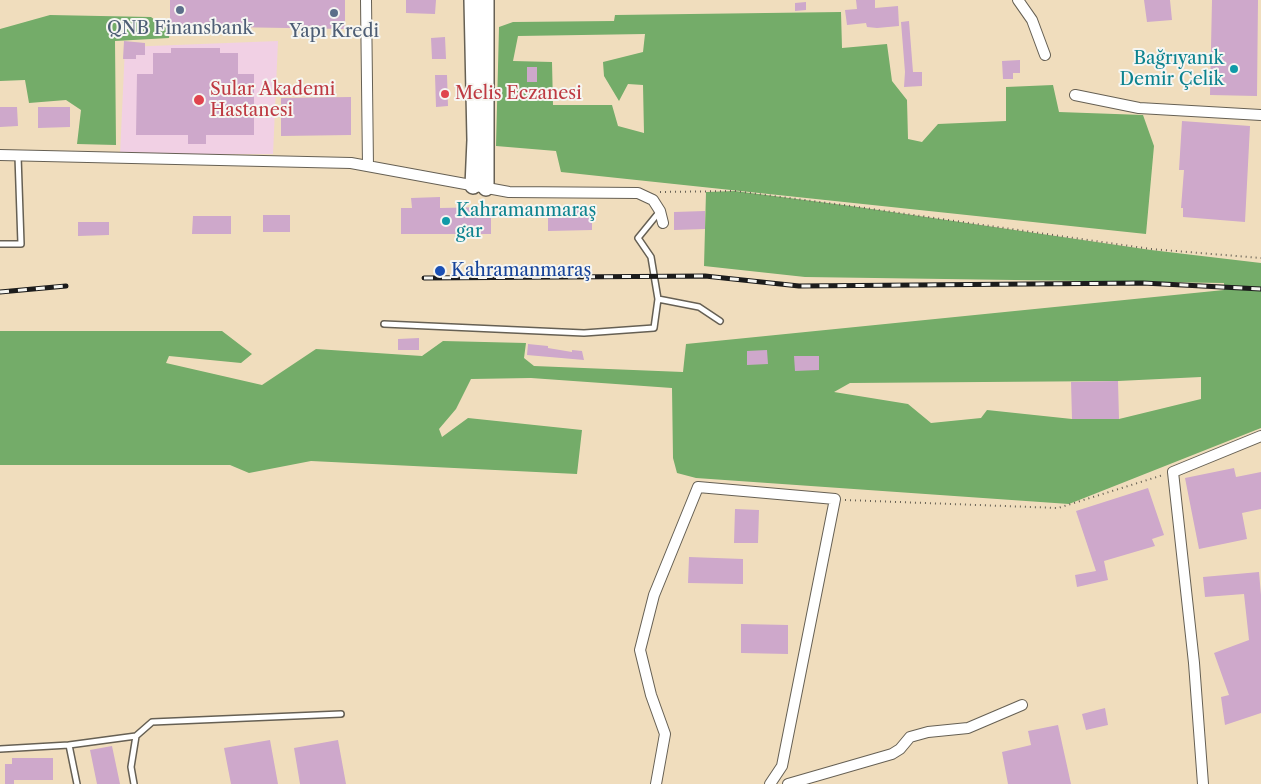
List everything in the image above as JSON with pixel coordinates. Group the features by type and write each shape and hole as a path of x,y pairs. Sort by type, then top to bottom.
{"main road":[{"path":"472,0 475,140 480,187"},
{"path":"480,187 486,0"}],"street":[{"path":"366,0 368,166"},
{"path":"1018,0 1032,20 1045,54"},
{"path":"1075,95 1139,108 1261,115"},
{"path":"0,156 351,163 509,192 638,193 653,200 660,211 662,223"},
{"path":"1203,784 1194,663 1174,472 1261,436"},
{"path":"656,784 665,734 651,695 640,650 654,595 698,487 835,499 782,766 770,784"},
{"path":"788,784 892,754 900,749 910,737 928,732 968,728 1022,705"}],"lane":[{"path":"0,244 21,244 18,156"},
{"path":"384,324 584,333 654,328 658,299 650,257 638,238 660,211"},
{"path":"658,299 698,307 720,321"},
{"path":"0,749 69,746 136,736 152,722 341,714"},
{"path":"134,784 131,768 136,736"},
{"path":"69,746 77,784"}],"path":[{"path":"658,192 735,191 1151,249 1261,258"},
{"path":"835,499 1058,508 1174,472"}],"shaded area":[{"name":"Sular Akademi Hastanesi","path":"278,41 273,154 120,155 125,47"}],"green space":[{"path":"841,12 842,48 887,44 892,81 907,100 908,139 922,142 938,124 1006,121 1006,87 1053,85 1059,112 1143,115 1154,146 1146,234 561,172 556,151 496,146 499,27 513,22 614,21 615,15","holes":["645,34 643,52 603,62 604,76 619,101 628,84 643,85 644,133 618,126 612,105 553,105 552,62 513,61 518,36"]},
{"path":"50,15 151,17 170,31 169,38 115,41 116,145 77,144 81,110 66,100 29,103 25,80 0,81 0,29"},
{"path":"735,191 1151,250 1261,263 1261,428 1069,504 696,478 677,473 673,458 672,388 531,378 471,379 456,409 439,429 442,437 468,418 582,430 577,474 311,461 249,473 230,465 0,465 0,331 222,331 252,354 241,363 169,356 166,363 262,385 316,349 422,356 443,341 526,343 524,358 534,366 683,372 686,344 1224,290 1224,283 805,277 704,266 706,192","holes":["1201,377 1201,399 1119,419 1072,419 987,410 981,418 931,423 908,404 834,392 850,383 1118,381"]}],"building":[{"path":"170,0 345,0 345,29 170,26"},
{"path":"406,0 436,0 435,14 406,13"},
{"path":"856,0 875,0 875,8 898,6 899,26 877,28 867,27 866,23 847,25 845,10 857,9"},
{"path":"1144,0 1170,0 1172,20 1147,22"},
{"name":"Bağrıyanık Demir Çelik","path":"1212,0 1258,0 1257,96 1210,95"},
{"path":"806,2 806,10 795,11 795,3"},
{"path":"909,21 913,72 922,72 922,86 904,87 905,72 901,22"},
{"path":"445,37 446,59 432,59 431,38"},
{"path":"124,41 145,43 145,55 136,55 136,59 123,59"},
{"path":"171,48 220,48 220,53 238,53 238,74 254,74 254,135 206,135 206,144 188,144 188,135 136,135 137,74 153,74 153,53 171,53"},
{"path":"1020,60 1020,73 1013,73 1013,79 1003,79 1002,61"},
{"path":"527,67 537,67 537,82 527,82"},
{"path":"435,75 447,75 448,106 436,107"},
{"path":"351,97 351,135 281,136 281,98"},
{"path":"0,107 17,107 18,126 0,127"},
{"path":"38,107 70,107 70,127 38,128"},
{"path":"1182,121 1250,126 1245,222 1183,217 1183,208 1181,208 1184,170 1179,170"},
{"name":"Kahramanmaraş gar","path":"440,197 440,208 491,207 491,234 401,234 401,208 412,208 411,198"},
{"path":"592,209 592,230 548,231 548,210"},
{"path":"705,211 705,229 674,230 674,212"},
{"path":"263,215 290,215 290,232 263,232"},
{"path":"193,216 231,216 231,234 192,234"},
{"path":"78,222 109,222 109,235 78,236"},
{"path":"419,338 419,350 398,350 398,339"},
{"path":"528,344 548,346 548,348 572,352 572,350 582,351 584,360 527,355"},
{"path":"767,350 768,364 747,365 747,351"},
{"path":"794,356 819,356 819,370 795,371"},
{"path":"1118,381 1119,419 1072,419 1071,382"},
{"path":"1234,468 1236,477 1261,472 1261,509 1242,513 1247,539 1199,549 1185,478"},
{"path":"1148,488 1164,535 1152,539 1155,546 1104,561 1108,580 1077,587 1075,575 1096,571 1076,511"},
{"path":"735,509 759,510 758,543 734,543"},
{"path":"689,557 743,559 743,584 688,583"},
{"path":"1259,572 1261,595 1261,713 1225,725 1221,697 1229,695 1214,653 1249,640 1244,594 1205,597 1203,577"},
{"path":"741,624 788,625 788,654 741,653"},
{"path":"1105,708 1108,725 1086,730 1082,714"},
{"path":"1058,725 1071,784 1008,784 1002,752 1031,745 1028,731"},
{"path":"270,740 278,784 231,784 224,748"},
{"path":"338,740 346,784 300,784 294,748"},
{"path":"112,746 120,784 97,784 90,750"},
{"path":"12,758 53,758 53,780 14,780 14,784 5,784 5,764 12,764"}],"railway":[{"path":"424,278 705,276 799,286 1143,283 1261,289"},
{"path":"0,292 66,286"}],"place":[{"name":"QNB Finansbank","path":"180,10"},
{"name":"Yapı Kredi","path":"334,13"},
{"name":"Bağrıyanık Demir Çelik","path":"1234,69"},
{"name":"Melis Eczanesi","path":"445,94"},
{"name":"Sular Akademi Hastanesi","path":"199,100"},
{"name":"Kahramanmaraş gar","path":"446,221"},
{"name":"Kahramanmaraş","path":"440,271"}]}
